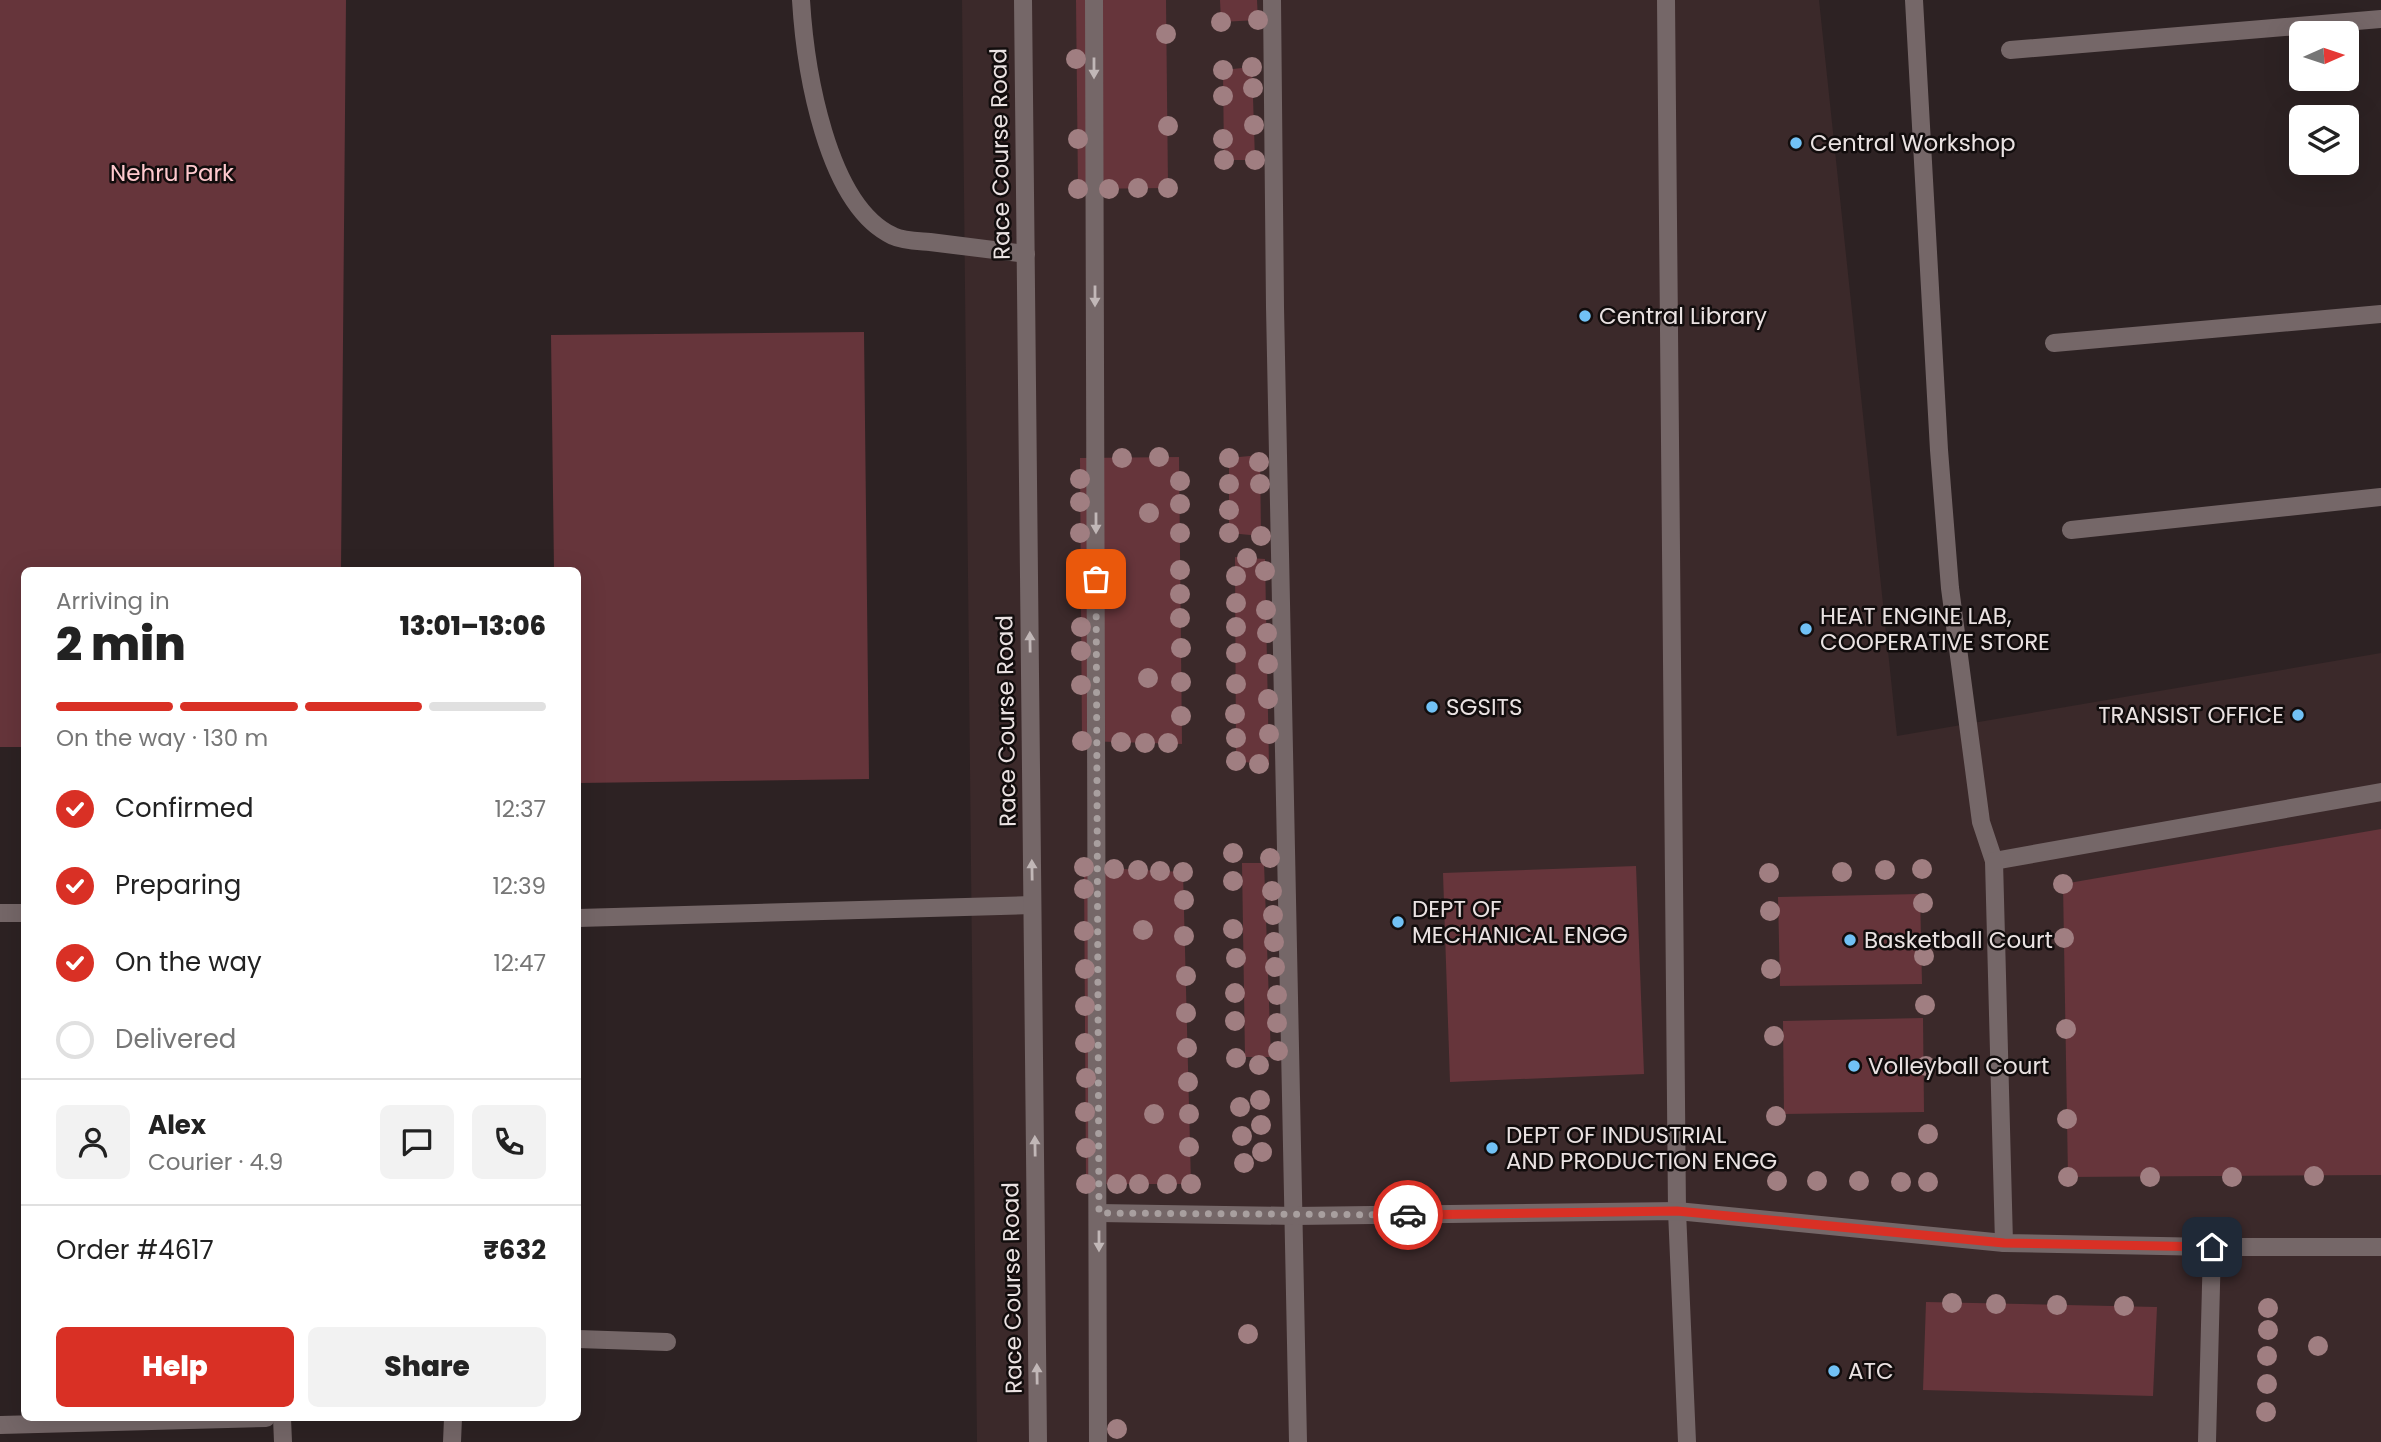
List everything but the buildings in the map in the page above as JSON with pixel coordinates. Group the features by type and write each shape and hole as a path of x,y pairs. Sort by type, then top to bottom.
{"street":[{"path":"801,0 803,37 820,123 848,191 866,220 895,238 1026,254"},
{"name":"Race Course Road","path":"1023,0 1038,1442"},
{"path":"1094,0 1098,1442"},
{"path":"1272,0 1275,335 1298,1442"},
{"path":"1666,0 1677,1211 1687,1442"},
{"path":"1914,0 1937,422 1950,588 1981,822 1994,861 2004,1243"},
{"path":"2010,50 2381,19"},
{"path":"2054,343 2381,314"},
{"path":"2071,530 2381,497"},
{"path":"1994,861 2381,792"},
{"path":"581,918 1032,905"},
{"path":"0,912 21,913"},
{"path":"1099,1213 1295,1216 1677,1211 2004,1243 2381,1247"},
{"path":"2207,1442 2212,1247"},
{"path":"581,1339 667,1342"},
{"path":"0,1425 152,1421"},
{"path":"282,1421 283,1442"},
{"path":"452,1442 453,1421"}],"shaded area":[{"name":"SGSITS","path":"962,0 1819,0 1897,736 2381,653 2381,1442 977,1442"}],"green space":[{"name":"Nehru Park","path":"0,0 346,0 341,567 21,567 21,747 0,747"},
{"path":"1076,0 1166,0 1168,188 1078,189"},
{"path":"1220,0 1257,0 1258,20 1221,22"},
{"path":"1252,67 1255,160 1224,160 1223,70"},
{"path":"864,332 869,779 581,783 581,567 554,567 551,335"},
{"path":"1260,455 1261,536 1229,533 1229,458"},
{"path":"1179,457 1182,744 1082,741 1080,458"},
{"path":"1235,557 1265,559 1269,765 1236,761"},
{"path":"2381,829 2381,1175 2068,1177 2063,884"},
{"path":"1242,863 1264,863 1271,1057 1245,1057"},
{"path":"1636,866 1644,1074 1450,1082 1443,873"},
{"path":"1084,867 1183,872 1191,1184 1086,1184"},
{"name":"Basketball Court","path":"1920,894 1922,984 1780,986 1778,897"},
{"name":"Volleyball Court","path":"1923,1018 1924,1112 1784,1114 1783,1021"},
{"path":"1926,1302 2157,1307 2153,1396 1923,1390"}],"way so far":[{"path":"1096,579 1099,1213 1408,1215"}],"place":[{"name":"Central Workshop","path":"1796,143"},
{"name":"Central Library","path":"1585,316"},
{"name":"HEAT ENGINE LAB, COOPERATIVE STORE","path":"1806,629"},
{"name":"SGSITS","path":"1432,707"},
{"name":"TRANSIST OFFICE","path":"2298,715"},
{"name":"DEPT OF MECHANICAL ENGG","path":"1398,922"},
{"name":"Basketball Court","path":"1850,940"},
{"name":"Volleyball Court","path":"1854,1066"},
{"name":"DEPT OF INDUSTRIAL AND PRODUCTION ENGG","path":"1492,1148"},
{"name":"ATC","path":"1834,1371"}],"route":[{"path":"1408,1215 1677,1211 2004,1243 2212,1247"}]}
